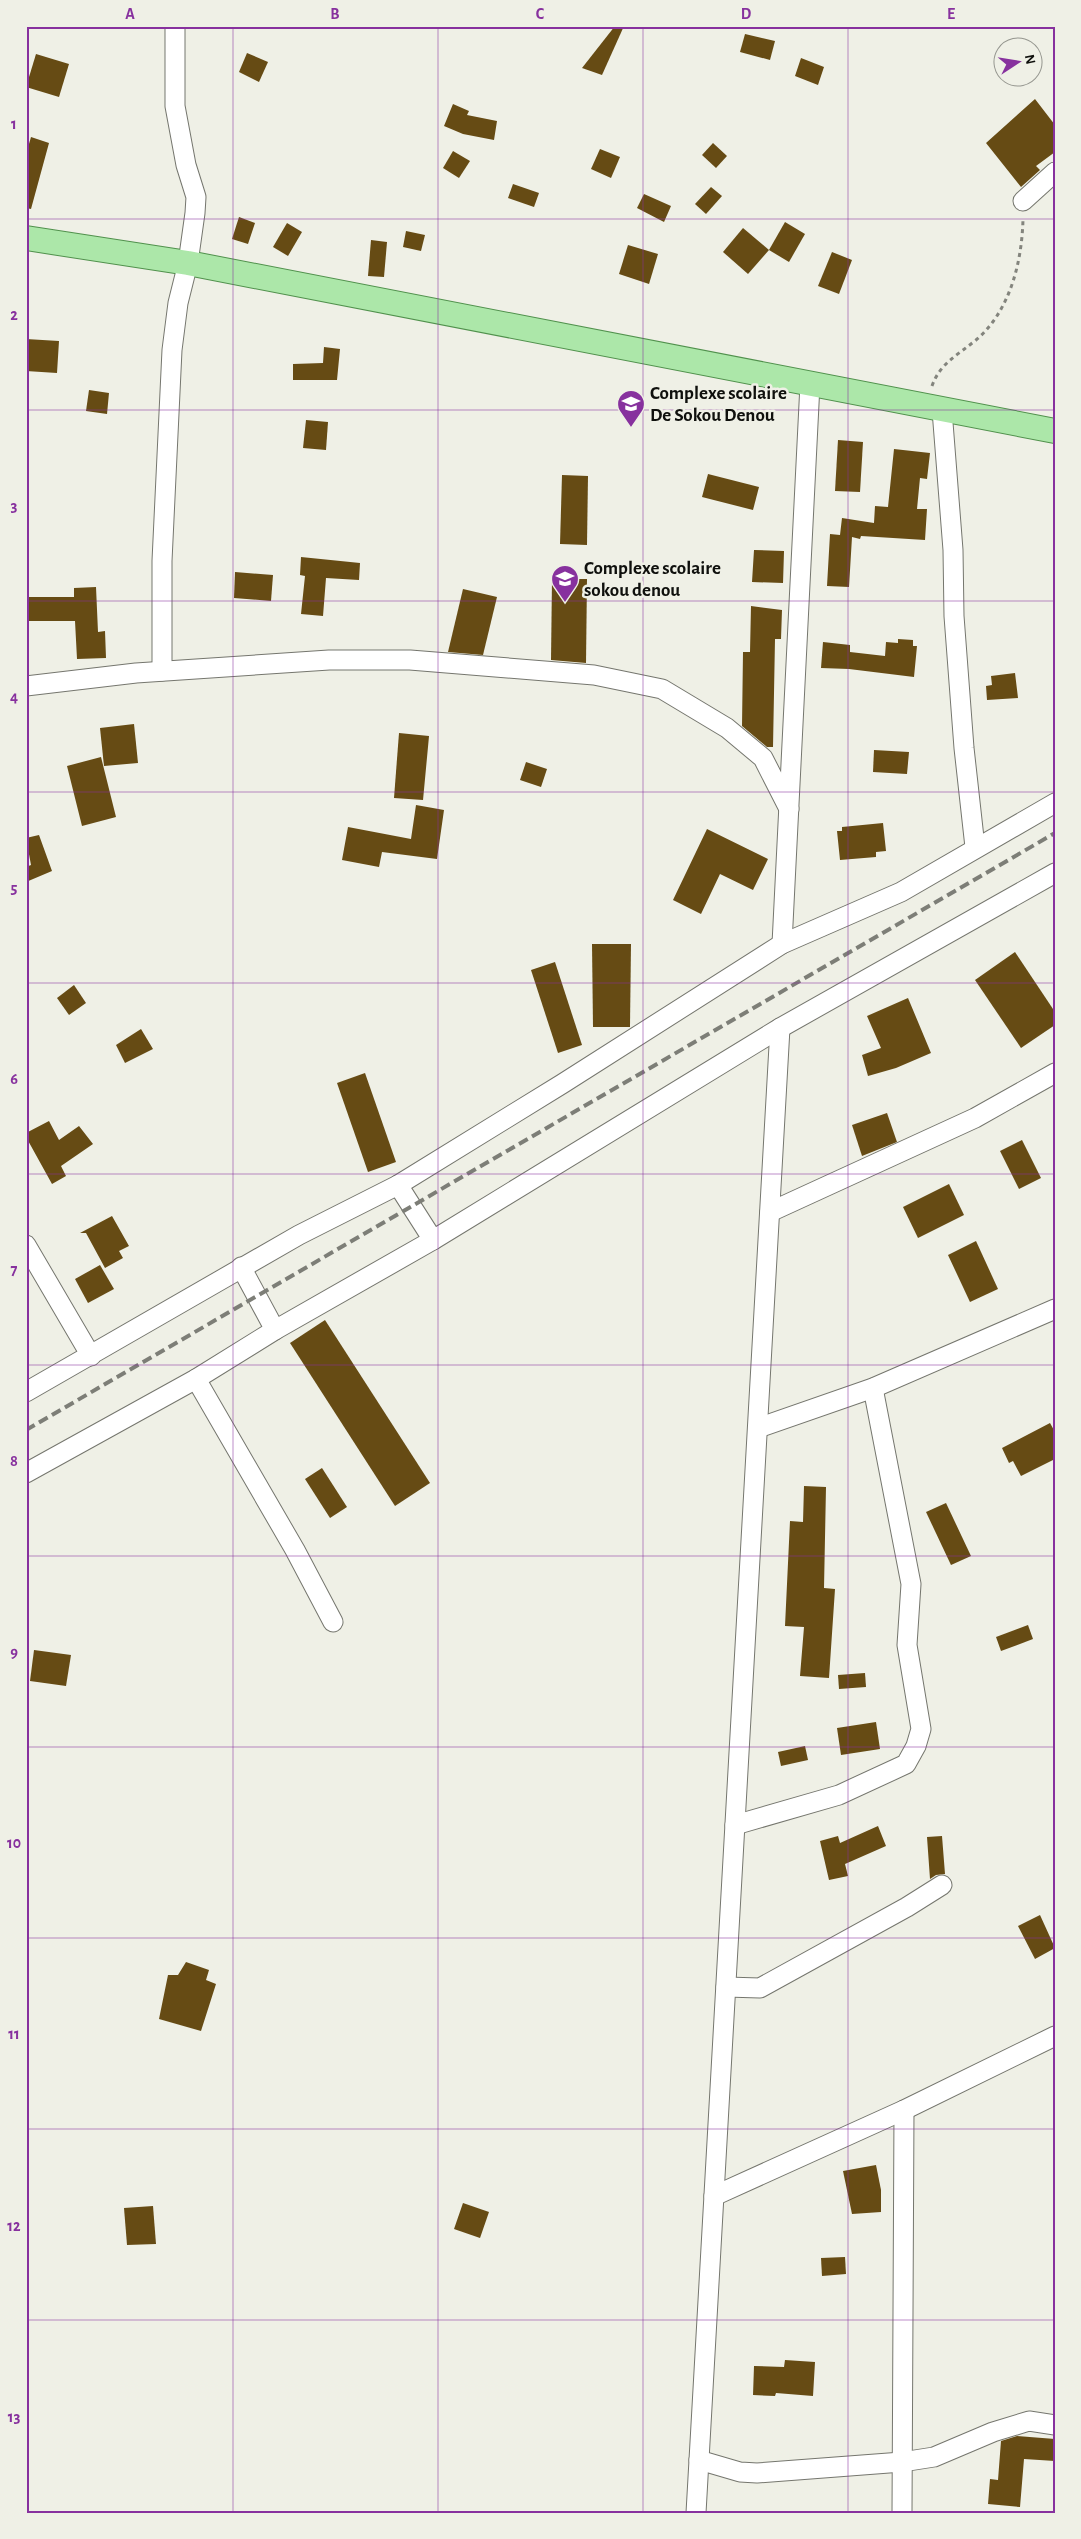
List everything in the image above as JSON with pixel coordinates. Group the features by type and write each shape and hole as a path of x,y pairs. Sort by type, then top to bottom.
{"main road":[{"path":"26,238 188,263 1055,431"}],"street":[{"path":"162,671 162,561 172,350 178,303 188,263 196,197 186,166 175,106 175,26"},
{"path":"1023,201 1055,172"},
{"path":"782,944 810,384"},
{"path":"935,408 953,550 954,616 964,748 975,847"},
{"path":"26,686 162,671 329,660 410,660 594,675 662,689 726,728 763,758 788,809"},
{"path":"26,1392 299,1234 398,1185 562,1084 782,944 901,892 975,847 1055,803"},
{"path":"26,1473 196,1379 275,1330 432,1240 780,1028 1055,873"},
{"path":"696,2513 780,1028"},
{"path":"770,1212 975,1118 1055,1073"},
{"path":"398,1185 432,1240"},
{"path":"26,1245 91,1356"},
{"path":"241,1267 275,1330"},
{"path":"758,1428 873,1388 1055,1309"},
{"path":"196,1379 286,1534 333,1622"},
{"path":"735,1824 839,1795 906,1764 916,1746 921,1729 908,1645 911,1584 873,1388"},
{"path":"726,1987 760,1988 907,1907 942,1885"},
{"path":"714,2196 904,2110 1055,2036"},
{"path":"902,2513 904,2110"},
{"path":"699,2460 740,2472 758,2473 902,2462 934,2458 993,2432 1029,2421 1055,2425"}],"path":[{"path":"935,408 933,384 946,362 977,339 994,318 1011,288 1022,248 1023,201"}],"building":[{"path":"615,26 624,26 602,75 582,68"},
{"path":"745,34 775,41 770,60 740,52"},
{"path":"247,53 268,62 259,82 239,72"},
{"path":"36,54 69,64 59,97 26,87"},
{"path":"801,58 824,67 818,85 795,76"},
{"path":"1035,99 1055,125 1055,152 1036,166 1040,170 1021,187 986,143"},
{"path":"453,104 469,111 467,115 497,121 494,140 463,134 444,126"},
{"path":"31,137 49,143 31,209 26,208 26,154"},
{"path":"713,143 727,156 716,168 702,155"},
{"path":"600,149 620,157 611,178 591,169"},
{"path":"453,151 470,161 459,178 443,168"},
{"path":"513,184 539,193 534,207 508,198"},
{"path":"711,187 722,196 706,214 695,204"},
{"path":"644,194 671,206 664,222 637,208"},
{"path":"239,217 255,223 248,244 232,239"},
{"path":"785,222 805,234 789,262 769,250"},
{"path":"287,223 302,232 288,256 273,247"},
{"path":"743,228 769,250 748,274 723,252"},
{"path":"406,231 425,235 421,251 403,247"},
{"path":"371,240 387,242 384,277 368,276"},
{"path":"628,245 658,254 649,284 619,274"},
{"path":"832,252 852,260 839,294 818,286"},
{"path":"26,339 59,341 57,373 26,371"},
{"path":"324,347 340,349 337,380 293,380 293,364 323,363"},
{"path":"89,390 109,393 107,414 86,411"},
{"path":"306,420 328,422 326,450 303,448"},
{"path":"838,440 863,442 860,492 835,491"},
{"path":"894,449 930,453 927,479 920,478 917,509 927,509 925,540 861,536 860,539 852,537 849,587 827,586 830,534 840,535 842,518 874,523 875,506 888,507"},
{"path":"708,474 759,487 753,510 702,497"},
{"path":"562,475 588,476 587,545 560,544"},
{"path":"754,550 784,551 783,583 752,582"},
{"path":"301,557 360,563 359,580 326,578 323,616 301,614 305,576 300,575"},
{"path":"235,572 273,575 271,601 234,598"},
{"path":"552,579 587,579 586,663 551,660"},
{"path":"96,587 98,632 105,631 106,658 77,659 75,621 26,621 26,597 74,597 74,588"},
{"path":"463,589 497,597 483,655 448,652"},
{"path":"751,606 782,610 781,639 775,639 773,747 767,747 742,726 743,652 750,652"},
{"path":"898,639 913,640 913,646 917,646 914,677 849,669 821,668 823,642 850,645 850,652 885,656 886,642 898,643"},
{"path":"1015,673 1018,698 987,700 986,686 992,685 991,676"},
{"path":"134,724 138,763 104,766 100,728"},
{"path":"399,733 429,736 423,800 394,798"},
{"path":"874,750 909,752 907,774 873,772"},
{"path":"101,757 116,817 82,826 67,766"},
{"path":"526,762 547,769 541,787 520,780"},
{"path":"416,805 444,810 437,859 382,852 379,867 342,860 348,827 411,839"},
{"path":"883,823 886,851 876,852 876,857 840,860 837,831 842,831 842,827"},
{"path":"707,829 768,859 753,890 720,874 701,914 673,900"},
{"path":"39,835 52,871 26,882 26,867 31,865 26,838"},
{"path":"592,944 631,944 630,1027 593,1027"},
{"path":"1015,952 1055,1012 1055,1025 1021,1048 975,980"},
{"path":"555,962 582,1045 558,1053 531,970"},
{"path":"74,985 86,1003 69,1015 57,998"},
{"path":"908,998 931,1053 896,1068 868,1076 862,1055 881,1048 867,1016"},
{"path":"141,1029 153,1049 125,1063 116,1045"},
{"path":"365,1073 396,1162 368,1172 337,1083"},
{"path":"887,1113 897,1142 862,1156 852,1125"},
{"path":"49,1121 59,1140 79,1126 93,1144 61,1166 66,1176 52,1184 26,1137 26,1133"},
{"path":"1022,1140 1041,1178 1019,1189 1000,1151"},
{"path":"949,1184 964,1215 918,1238 903,1207"},
{"path":"112,1216 129,1246 119,1251 123,1258 105,1268 86,1233 80,1233"},
{"path":"976,1241 998,1289 970,1302 948,1255"},
{"path":"100,1265 114,1289 88,1303 75,1279"},
{"path":"325,1320 430,1483 395,1506 290,1343"},
{"path":"1050,1423 1055,1432 1055,1459 1021,1476 1013,1461 1009,1463 1002,1448"},
{"path":"322,1468 347,1507 330,1518 305,1479"},
{"path":"804,1486 826,1487 824,1588 835,1589 829,1678 800,1676 804,1627 785,1626 790,1521 803,1522"},
{"path":"946,1503 971,1556 951,1565 926,1512"},
{"path":"1028,1625 1033,1639 1001,1651 996,1637"},
{"path":"34,1650 71,1655 66,1686 30,1681"},
{"path":"865,1673 866,1687 839,1689 838,1675"},
{"path":"876,1722 880,1749 841,1755 837,1728"},
{"path":"805,1746 808,1760 781,1766 778,1752"},
{"path":"878,1826 886,1846 845,1864 848,1876 829,1880 820,1841 838,1836 840,1843"},
{"path":"942,1836 945,1874 936,1875 930,1879 927,1837"},
{"path":"1040,1915 1055,1948 1035,1959 1018,1926"},
{"path":"186,1962 209,1970 206,1980 216,1984 201,2031 159,2019 168,1975 178,1975"},
{"path":"876,2165 881,2190 881,2212 852,2214 843,2171"},
{"path":"463,2203 489,2212 480,2238 454,2229"},
{"path":"153,2206 156,2244 127,2245 124,2208"},
{"path":"845,2257 846,2274 822,2276 821,2258"},
{"path":"785,2360 815,2362 813,2396 776,2393 775,2396 753,2395 754,2366 784,2367"},
{"path":"1017,2436 1055,2439 1055,2461 1024,2459 1020,2507 988,2504 990,2479 998,2480 1001,2441"}],"railway":[{"path":"26,1430 1055,833"}],"place":[{"name":"Complexe scolaire De Sokou Denou","path":"631,428"},
{"name":"Complexe scolaire sokou denou","path":"565,603"}]}
